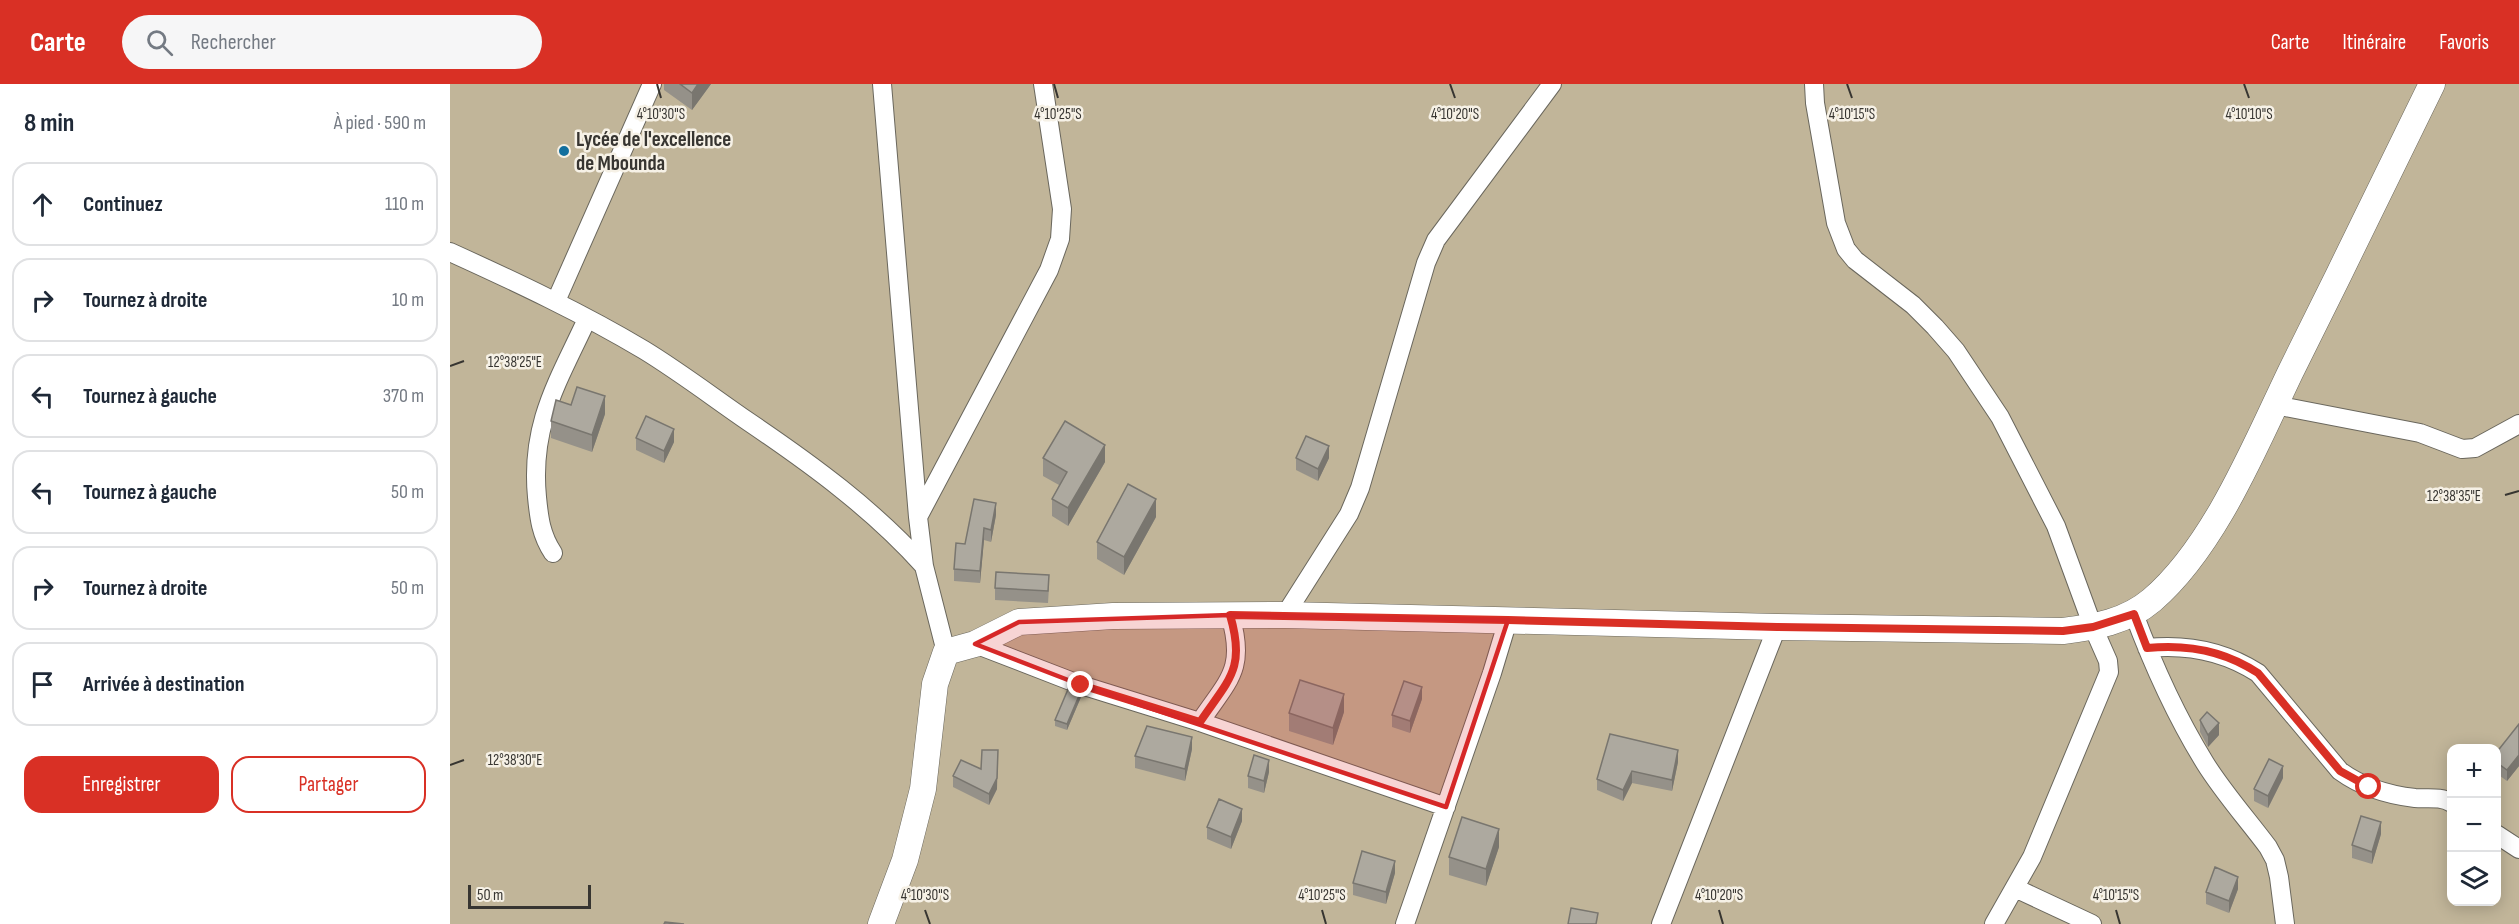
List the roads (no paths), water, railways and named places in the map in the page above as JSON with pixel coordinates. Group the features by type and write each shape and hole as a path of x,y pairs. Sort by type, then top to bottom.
{"street":[{"path":"556,301 652,84"},
{"path":"881,924 905,860 923,789 935,684 946,652 924,566 918,518 882,84"},
{"path":"918,518 1049,270 1060,239 1062,210 1043,84"},
{"path":"1285,615 1349,514 1360,488 1426,264 1436,240 1552,84"},
{"path":"1814,84 1815,103 1836,223 1846,249 1855,260 1913,305 1935,327 1956,351 2000,417 2056,526 2108,661 2109,672 2032,857 1994,924"},
{"path":"946,652 975,644 1019,622 1113,616 1285,615 1777,627 2063,631 2093,627 2134,614 2152,600 2173,578 2222,510 2432,84"},
{"path":"450,252 556,301 645,351 778,442 849,495 904,543 924,566"},
{"path":"553,553 545,542 539,524 534,471 537,444 543,417 587,319"},
{"path":"2275,405 2420,433 2462,448 2475,448 2519,424"},
{"path":"2134,614 2147,648 2206,765 2268,847 2275,860 2285,924"},
{"path":"1200,722 1233,671 1238,657 1237,639 1230,615"},
{"path":"1405,924 1508,620"},
{"path":"1661,924 1777,627"},
{"path":"975,644 1081,685 1200,722 1446,807"},
{"path":"2147,648 2171,645 2193,647 2245,664 2258,673 2340,771 2352,780 2390,793 2416,798 2438,798 2447,801"},
{"path":"2501,837 2519,849"},
{"path":"2015,888 2092,924"}],"place":[{"name":"Lycée de l'excellence de Mbounda","path":"564,151"}]}
